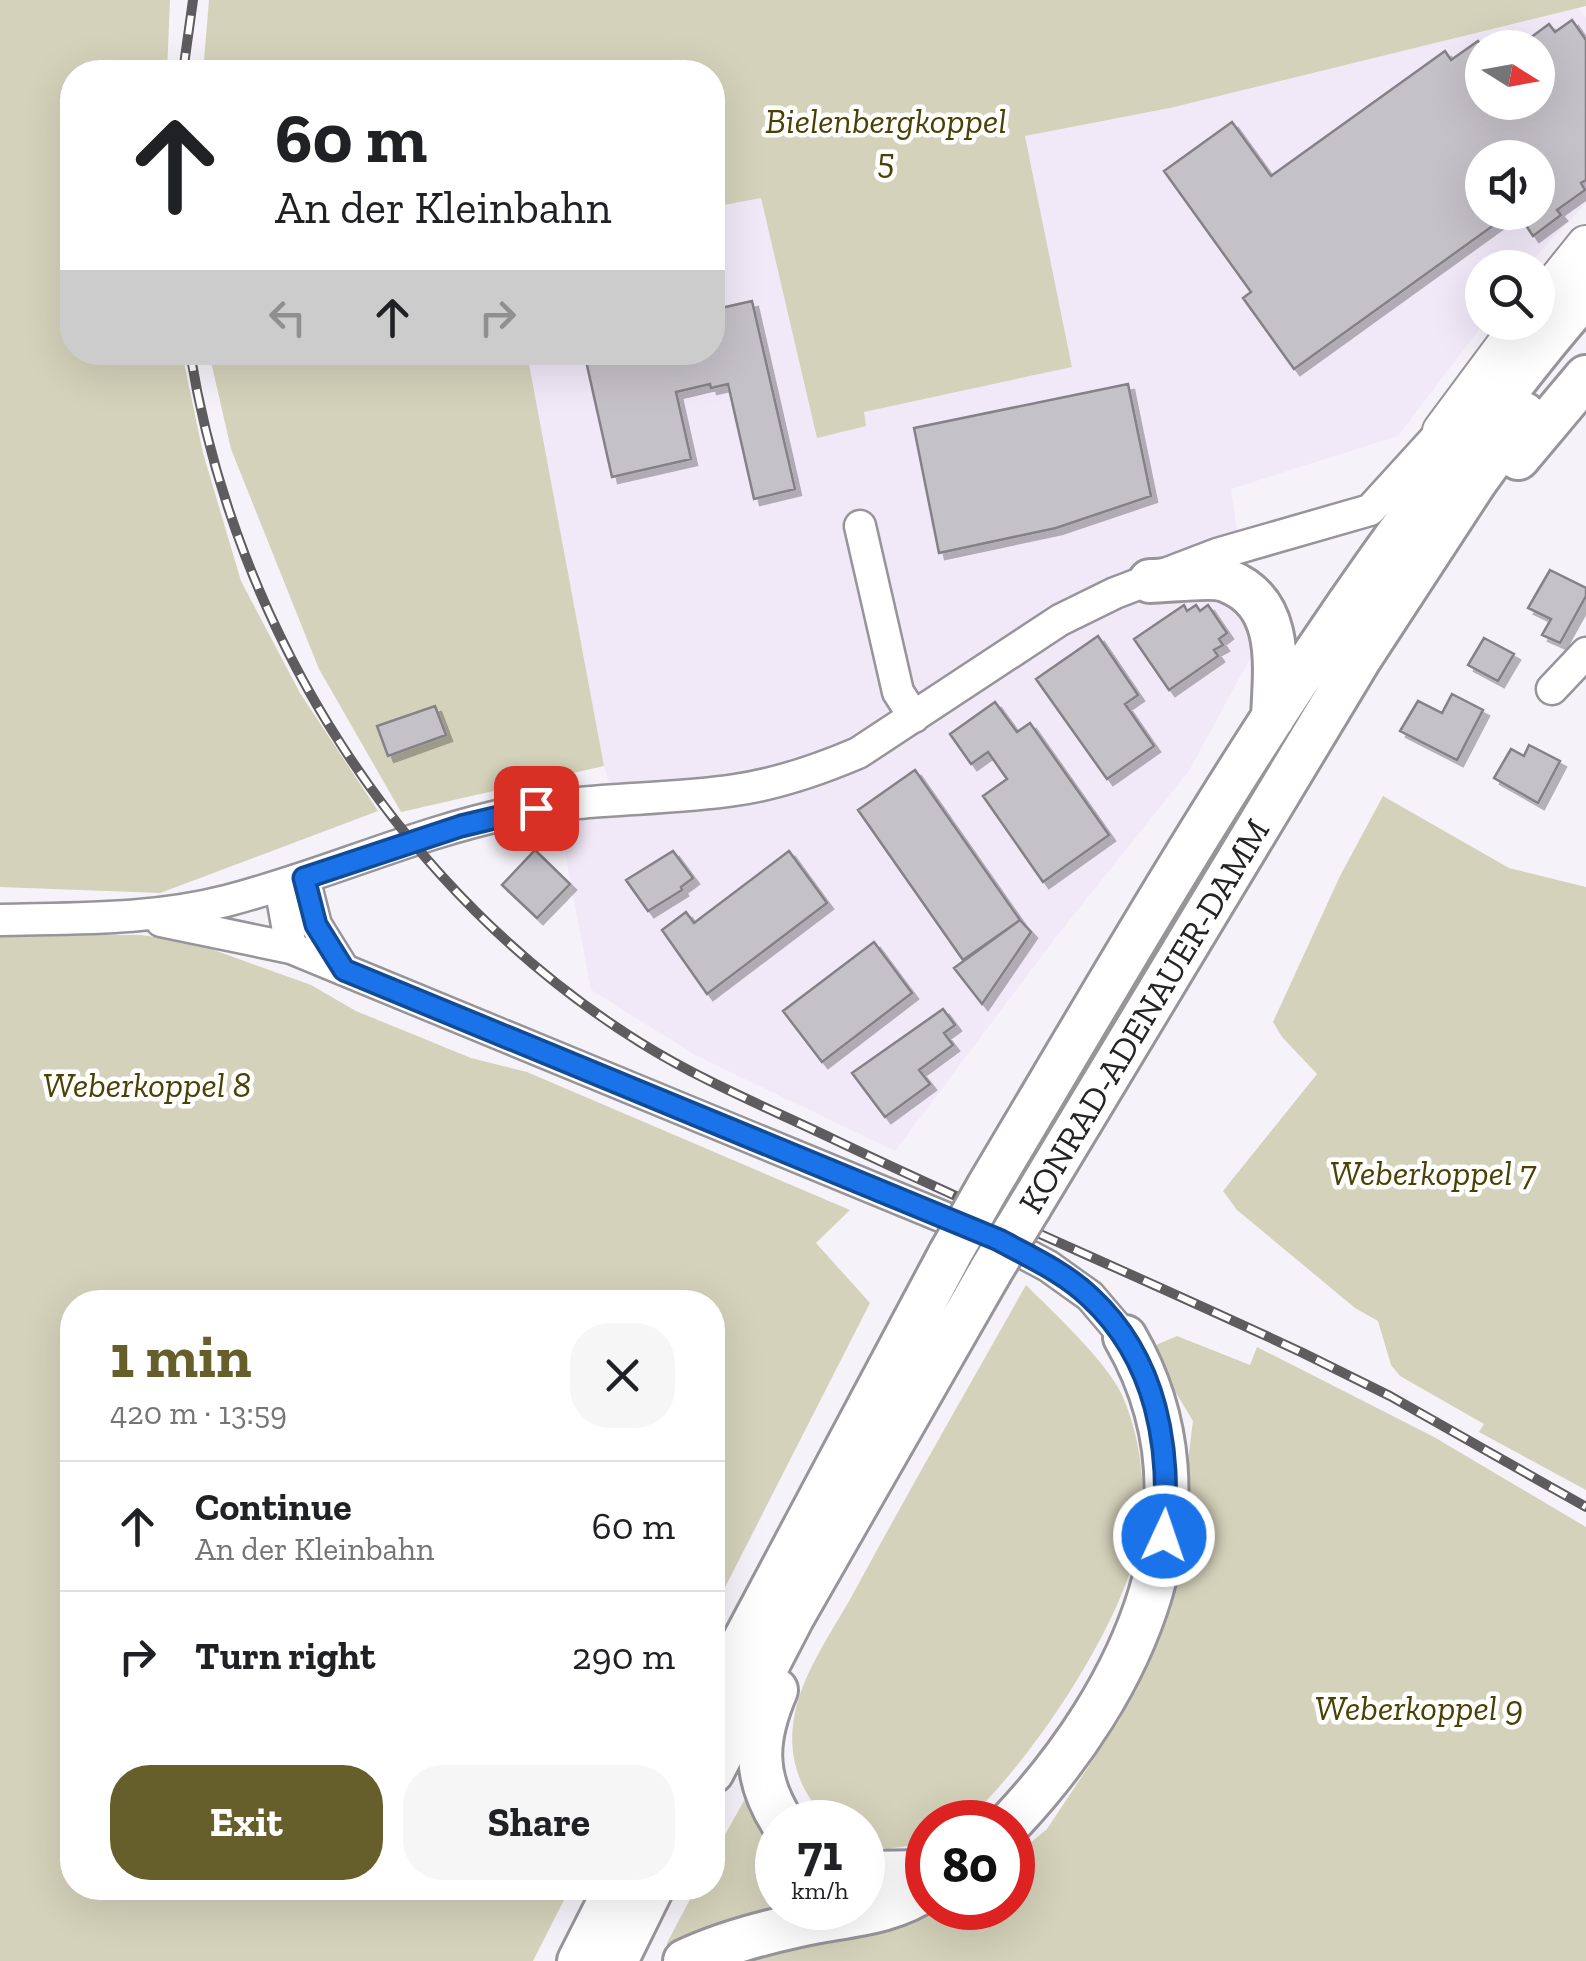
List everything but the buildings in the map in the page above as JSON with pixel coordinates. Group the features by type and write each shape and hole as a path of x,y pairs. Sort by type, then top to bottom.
{"highway":[{"name":"KONRAD-ADENAUER-DAMM","path":"725,1676 950,1254 1177,870 1371,569 1462,448 1586,295"},
{"name":"KONRAD-ADENAUER-DAMM","path":"725,1747 794,1616 990,1272 1360,658 1474,482 1552,376 1586,338"},
{"path":"1360,658 1413,604 1489,493 1586,377"},
{"path":"1371,569 1442,432"},
{"path":"1150,581 1226,580 1257,601 1270,626 1277,653 1273,719"},
{"path":"1031,1800 1058,1770 1107,1694 1145,1614 1157,1576 1166,1518 1166,1462 1156,1403 1125,1337"},
{"path":"770,1800 760,1780 760,1735 782,1676 794,1616"},
{"path":"579,1961 610,1900"},
{"path":"616,1961 646,1900"},
{"path":"684,1961 702,1952 795,1926 905,1901"}],"main road":[{"path":"1555,283 1586,245"},
{"path":"1442,432 1510,340"}],"street":[{"path":"0,920 138,916 222,902 516,812 579,802 731,791 788,780 858,753 1060,620 1116,593 1217,554 1370,510 1442,432"},
{"path":"860,526 898,692 914,717"},
{"path":"1552,689 1586,654"},
{"path":"291,948 292,882"},
{"path":"292,882 344,970"},
{"path":"138,916 291,948 999,1240 1048,1266 1090,1296 1125,1337"}],"shaded area":[{"path":"1578,8 1586,17 1586,203 1542,250 1465,250 1465,340 1471,340 1398,436 1231,489 1254,651 1189,771 1056,937 895,1151 697,1056 591,990 556,805 614,799 604,766 529,365 725,365 725,205 761,198 818,438 864,412 1072,367 1025,136 1170,108 1465,36 1465,120 1555,120 1555,30 1488,30"}],"green space":[{"path":"0,0 170,0 168,60 60,60 60,365 185,365 203,453 241,581 300,693 378,811 160,893 0,887"},
{"name":"Bielenbergkoppel 5","path":"209,0 1586,0 1586,6 1488,30 1465,30 1465,36 1170,108 1025,136 1072,367 864,412 866,426 817,438 761,198 725,205 725,60 204,60"},
{"path":"212,365 529,365 604,766 401,812 319,669 231,449"},
{"name":"Weberkoppel 7","path":"1383,796 1509,868 1586,887 1586,1490 1479,1432 1484,1424 1400,1376 1391,1365 1378,1321 1355,1308 1237,1210 1223,1191 1317,1074 1273,1022 1340,876"},
{"name":"Weberkoppel 8","path":"0,935 141,935 192,942 311,985 356,1011 471,1058 527,1072 850,1210 816,1243 870,1303 725,1587 725,1290 60,1290 60,1900 564,1900 533,1961 0,1961"},
{"path":"1026,1285 1092,1353 1122,1395 1136,1438 1142,1508 1136,1553 1116,1606 1081,1673 1037,1740 987,1800 905,1800 905,1846 887,1849 885,1800 811,1800 798,1775 792,1733 803,1686 818,1654"},
{"name":"Weberkoppel 9","path":"1177,1336 1250,1365 1257,1347 1434,1437 1586,1527 1586,1961 748,1961 885,1930 905,1921 905,1930 1035,1930 1035,1839 1047,1829 1120,1719 1170,1600 1193,1421 1149,1348"},
{"path":"750,1790 755,1804 755,1924 669,1949 667,1943 690,1900 725,1900 725,1835"}],"railway":[{"path":"185,60 193,0"},
{"path":"193,365 212,456 246,557 289,654 342,746 404,832 475,911 554,982 641,1043 711,1082 1303,1353 1390,1396 1586,1507"}],"route":[{"path":"536,808 461,826 304,878 316,925 344,970 889,1198 999,1240 1048,1266 1090,1296 1125,1337 1146,1378 1156,1403 1166,1462 1164,1536"}]}
